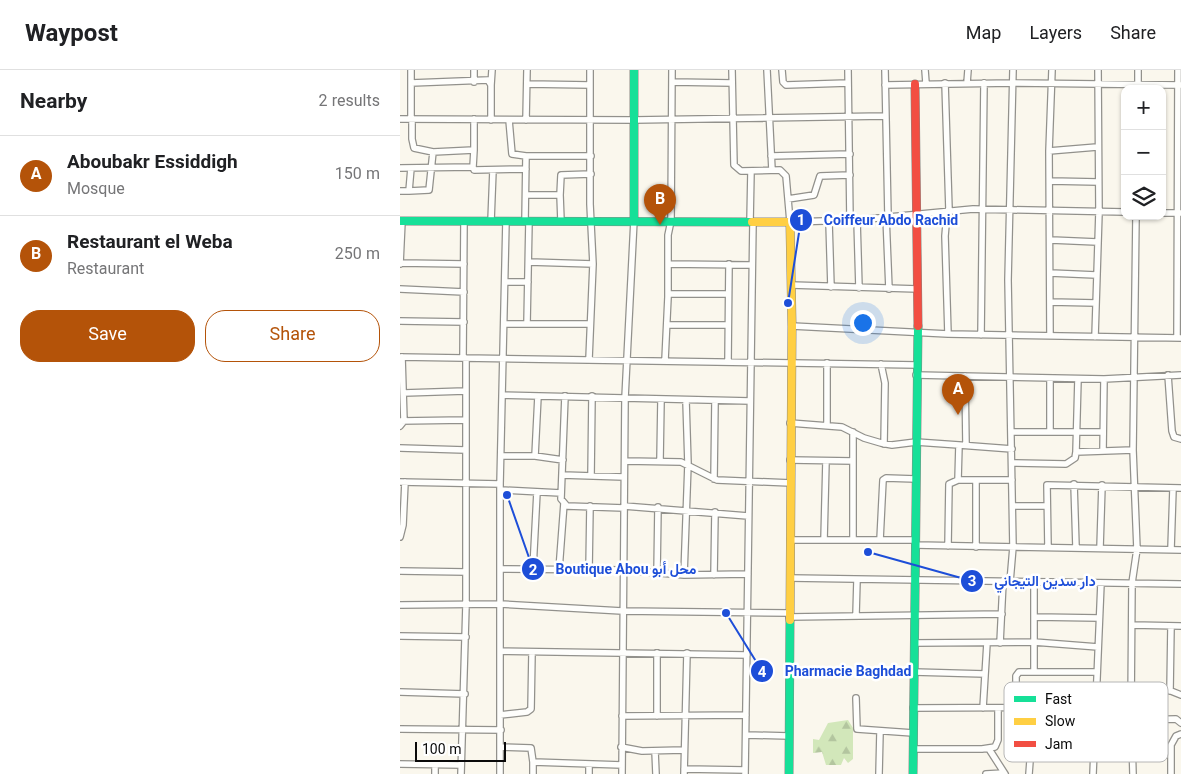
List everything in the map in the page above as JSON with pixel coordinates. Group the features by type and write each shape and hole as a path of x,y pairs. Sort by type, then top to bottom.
{"street":[{"path":"412,70 411,119 414,148 433,152 474,150"},
{"path":"474,70 474,82"},
{"path":"491,120 492,70"},
{"path":"526,120 527,70"},
{"path":"589,359 593,264 590,70"},
{"path":"622,774 624,477 627,360 634,220 634,70"},
{"path":"665,360 668,235 671,221 672,70"},
{"path":"732,70 734,165 741,170 780,170 786,176 790,222 792,326 790,362 789,774"},
{"path":"767,70 772,170"},
{"path":"782,70 783,82 786,85 848,83"},
{"path":"848,70 850,220"},
{"path":"885,70 884,116 889,289"},
{"path":"926,70 926,84"},
{"path":"967,83 968,70"},
{"path":"1000,643 1002,614 1013,547 1008,280 1013,70"},
{"path":"1050,336 1051,211 1049,151 1052,70"},
{"path":"1095,337 1099,212 1097,148 1098,70"},
{"path":"1138,70 1138,85"},
{"path":"792,326 948,334 1179,338 1178,70"},
{"path":"411,83 488,80 492,85"},
{"path":"672,82 732,83"},
{"path":"945,83 948,212 945,236 948,334"},
{"path":"981,335 984,83"},
{"path":"885,85 1052,83 1121,86"},
{"path":"527,84 590,85"},
{"path":"913,774 916,375 918,332 915,214 915,84"},
{"path":"1166,86 1179,85"},
{"path":"400,119 634,120 849,115 884,116"},
{"path":"473,167 474,120"},
{"path":"509,120 512,154 526,156 591,156"},
{"path":"1049,151 1097,148"},
{"path":"400,191 429,190 433,152"},
{"path":"771,156 850,154"},
{"path":"526,156 529,262 527,324"},
{"path":"400,168 473,167 474,170 526,169"},
{"path":"409,191 411,168"},
{"path":"491,221 493,170"},
{"path":"688,653 684,771 745,772 751,361 751,171"},
{"path":"561,221 561,175 591,174"},
{"path":"788,199 814,195 820,176 850,175"},
{"path":"1050,181 1098,182"},
{"path":"526,195 560,195"},
{"path":"464,264 400,264 401,221 634,220 829,222 982,209 1121,212"},
{"path":"1166,213 1179,213"},
{"path":"857,220 859,288"},
{"path":"1131,682 1132,583 1136,549 1133,450 1136,220"},
{"path":"461,774 461,730 465,694 466,638 464,221"},
{"path":"500,774 500,487 506,221"},
{"path":"829,222 831,287"},
{"path":"1051,240 1097,242"},
{"path":"529,262 593,264"},
{"path":"668,264 751,265"},
{"path":"728,361 729,264"},
{"path":"1050,273 1096,275"},
{"path":"504,282 528,282"},
{"path":"791,285 918,289"},
{"path":"400,289 464,292"},
{"path":"668,294 728,294"},
{"path":"1050,302 1096,304"},
{"path":"400,321 464,322"},
{"path":"504,324 590,324"},
{"path":"667,325 727,325"},
{"path":"466,420 401,422 404,393 401,357 917,365"},
{"path":"827,363 827,425"},
{"path":"881,364 885,383 884,444"},
{"path":"916,375 1078,379 1134,379 1181,375"},
{"path":"1168,375 1172,431 1174,437 1181,439"},
{"path":"965,376 966,445"},
{"path":"1050,378 1050,431"},
{"path":"1012,463 1066,464 1075,458 1078,379"},
{"path":"1103,451 1104,379"},
{"path":"404,393 465,391"},
{"path":"502,395 750,401"},
{"path":"534,456 538,396"},
{"path":"559,570 564,503 562,475 565,396"},
{"path":"590,476 592,396"},
{"path":"660,460 661,400"},
{"path":"684,574 688,464 686,400"},
{"path":"714,401 714,478"},
{"path":"790,423 842,427 864,438 884,444 916,442 1012,449"},
{"path":"853,540 854,432"},
{"path":"1011,432 1103,432"},
{"path":"958,480 959,446"},
{"path":"400,448 465,450"},
{"path":"1076,452 1133,450"},
{"path":"501,456 534,456 563,460"},
{"path":"625,461 660,460 688,464 714,478 790,483"},
{"path":"790,460 854,461"},
{"path":"824,540 826,461"},
{"path":"562,475 624,477"},
{"path":"880,540 883,480 886,478 916,479"},
{"path":"976,480 976,546"},
{"path":"948,546 948,488 953,481 1012,480"},
{"path":"400,537 403,525 403,482 465,484 537,492 562,492"},
{"path":"1074,484 1076,547"},
{"path":"1048,547 1047,485 1074,484 1181,488"},
{"path":"1100,548 1102,485"},
{"path":"1171,549 1173,489"},
{"path":"533,570 537,492"},
{"path":"564,503 568,506 658,507 748,516"},
{"path":"589,570 590,506"},
{"path":"1012,506 1047,506"},
{"path":"657,574 658,507"},
{"path":"714,575 715,512"},
{"path":"790,540 880,540 948,546 1181,550"},
{"path":"500,569 623,570 657,574 748,574"},
{"path":"400,571 466,572"},
{"path":"790,578 1181,584"},
{"path":"856,615 857,580"},
{"path":"1034,582 1034,672"},
{"path":"1097,682 1101,583"},
{"path":"400,605 500,604 622,611 790,615 1002,614"},
{"path":"1035,617 1099,618"},
{"path":"1132,625 1181,626"},
{"path":"1171,626 1170,690 1181,695"},
{"path":"400,636 466,638"},
{"path":"914,643 1034,642 1098,647"},
{"path":"983,708 987,643"},
{"path":"500,651 747,655"},
{"path":"500,714 528,712 531,709 532,652"},
{"path":"657,716 658,653"},
{"path":"1016,682 1016,676 1023,671 1097,672"},
{"path":"914,672 985,674"},
{"path":"400,692 465,694"},
{"path":"856,698 857,729 913,733"},
{"path":"913,708 1004,708"},
{"path":"913,750 989,749 994,747 998,740 998,708"},
{"path":"622,716 686,717 746,715"},
{"path":"1168,720 1176,720 1181,723"},
{"path":"400,729 501,730"},
{"path":"879,774 880,732"},
{"path":"1171,774 1171,745 1176,736 1181,734"},
{"path":"746,735 789,736"},
{"path":"501,747 531,748 533,774"},
{"path":"621,748 656,751 684,750"},
{"path":"989,749 1004,774"},
{"path":"656,751 656,774"},
{"path":"533,762 622,765"},
{"path":"400,764 461,764"},
{"path":"435,764 435,774"},
{"path":"589,765 589,774"},
{"path":"986,774 1004,774"}],"green space":[{"path":"848,720 853,728 853,759 848,763 844,758 841,765 826,765 822,752 813,753 813,739 819,740 828,723"}],"traffic: fast":[{"path":"634,70 634,220"},
{"path":"400,221 752,222"},
{"path":"913,774 918,326"},
{"path":"789,774 790,620"}],"traffic: slow":[{"path":"752,222 790,222 792,326 790,620"}],"traffic: jam":[{"path":"915,84 918,326"}],"place":[{"name":"Restaurant el Weba","path":"660,225"},
{"name":"Coiffeur Abdo Rachid","path":"788,303"},
{"name":"Aboubakr Essiddigh","path":"958,415"},
{"name":"Boutique Abou محل أبو","path":"507,495"},
{"name":"دار سدين التيجاني","path":"868,552"},
{"name":"Pharmacie Baghdad","path":"726,613"}]}
